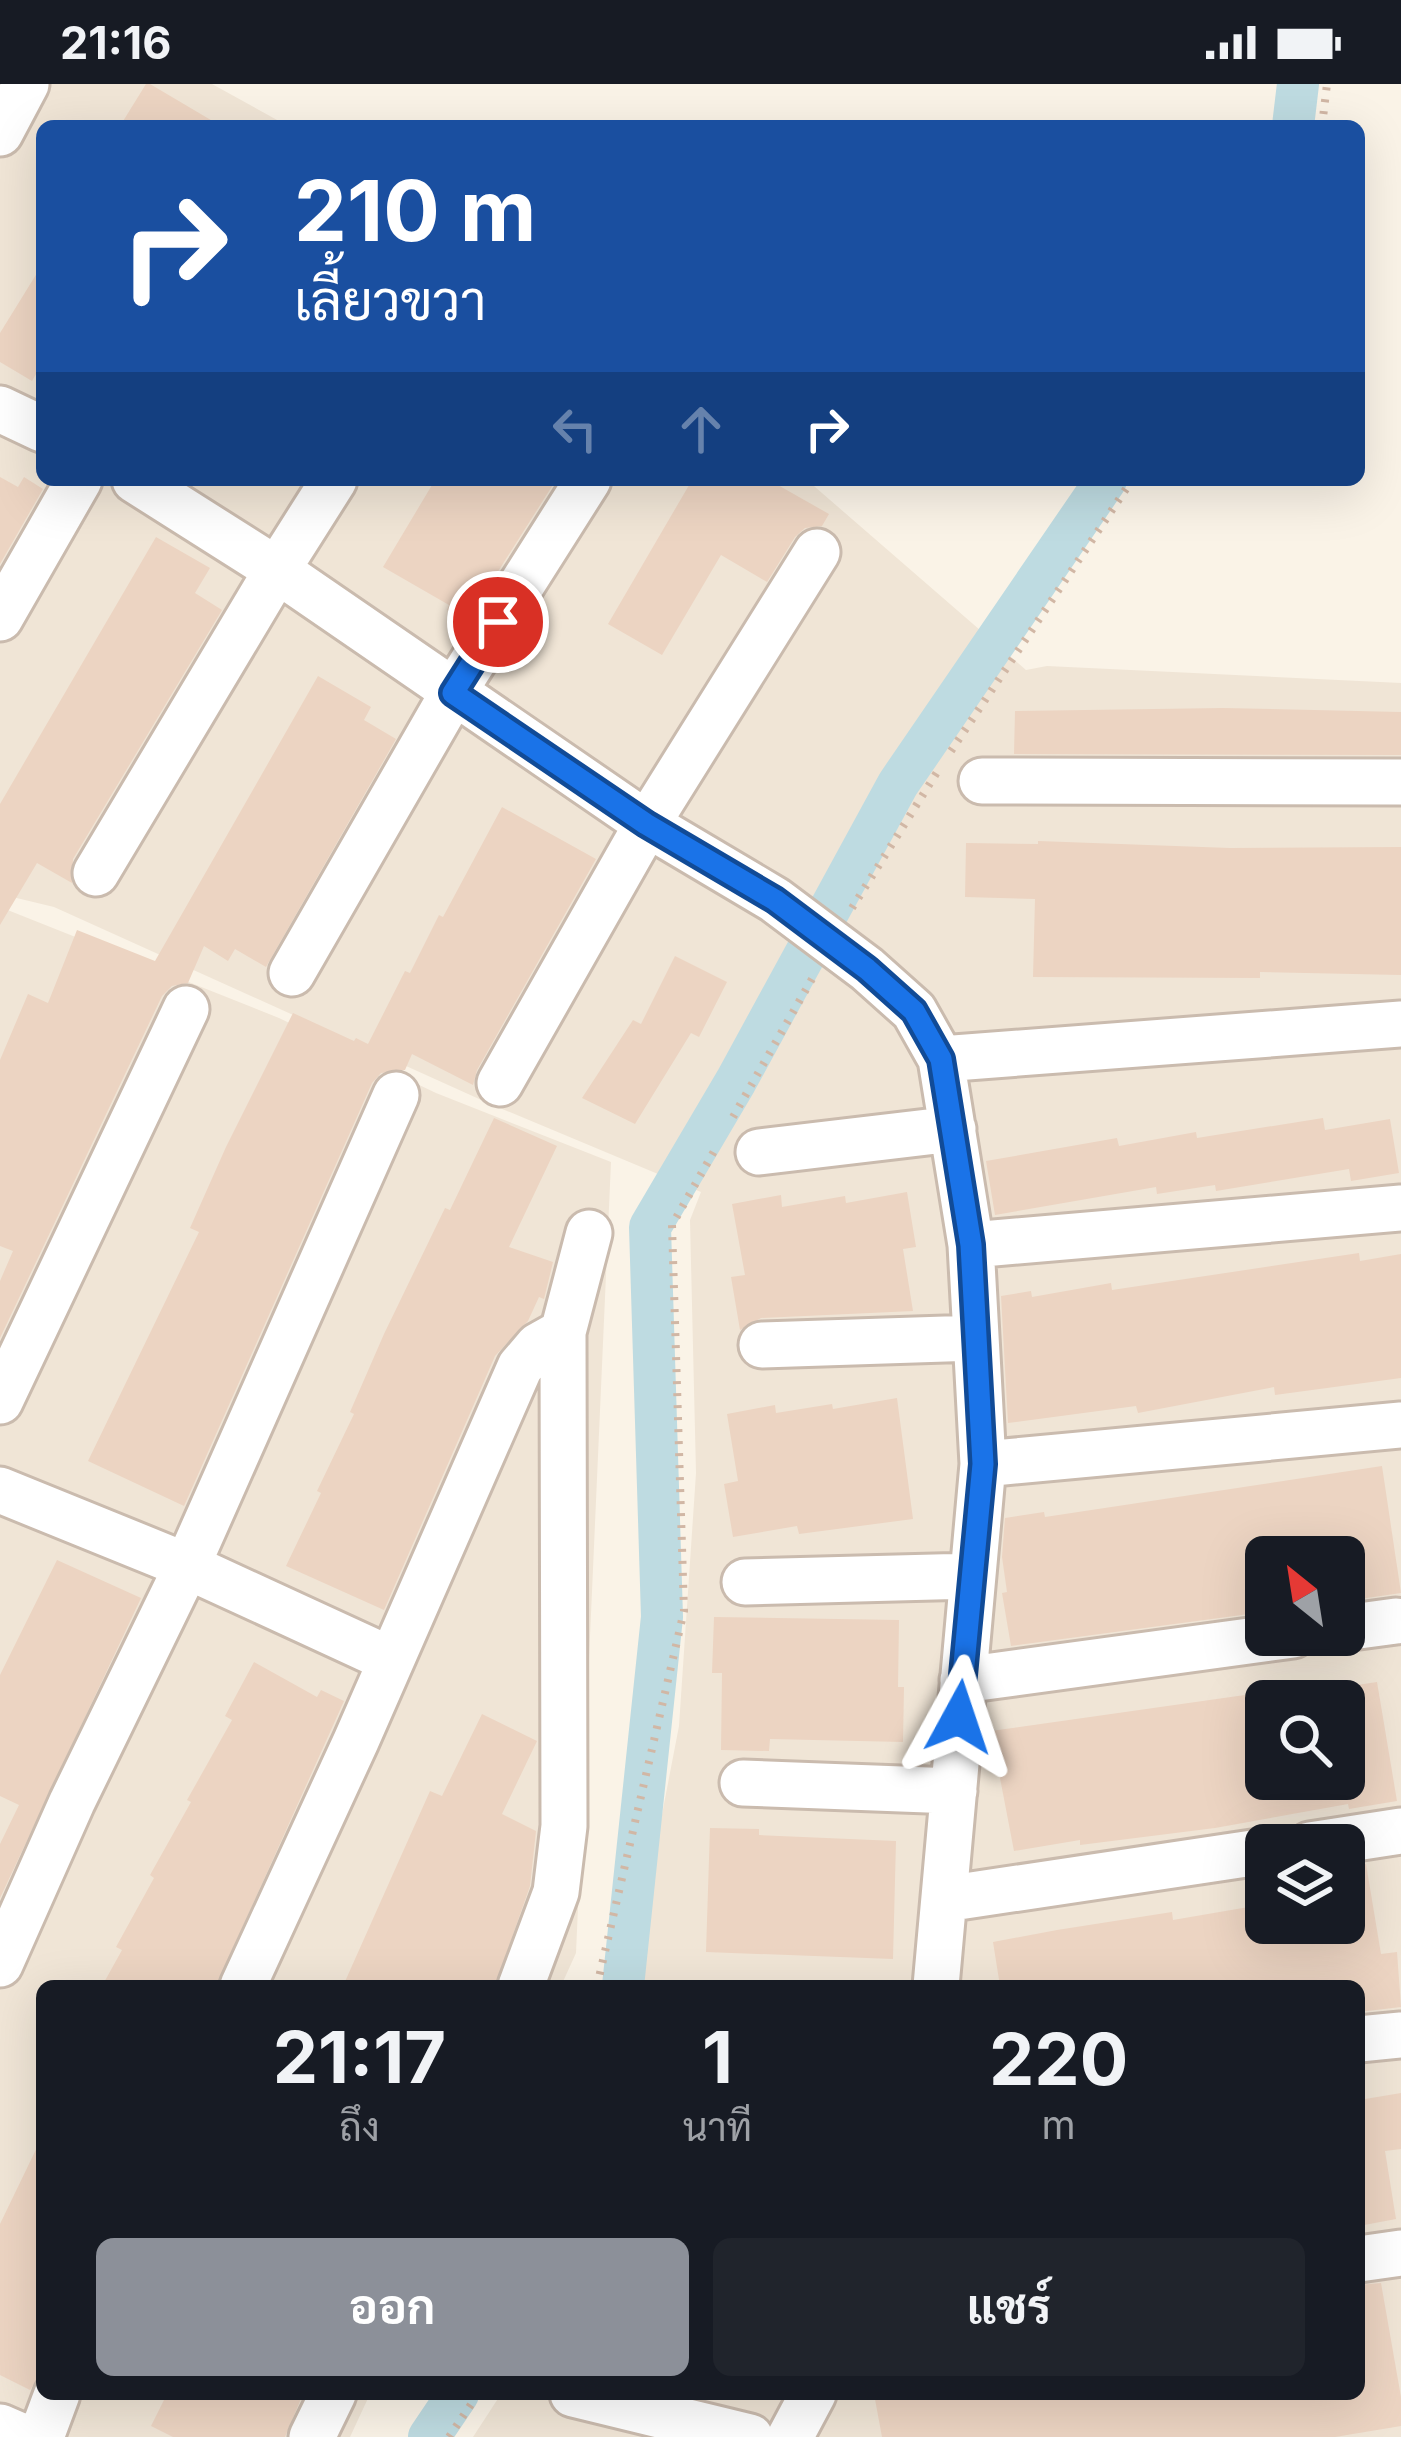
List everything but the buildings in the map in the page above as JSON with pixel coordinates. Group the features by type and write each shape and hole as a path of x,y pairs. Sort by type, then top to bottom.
{"street":[{"path":"0,133 26,84"},
{"path":"0,409 36,426"},
{"path":"0,618 76,486"},
{"path":"144,486 277,570 646,824 775,900 914,1011 941,1059 971,1245 983,1464 937,1980"},
{"path":"96,873 330,486"},
{"path":"292,973 453,693 584,486"},
{"path":"500,1083 646,824 817,552"},
{"path":"982,781 1401,782"},
{"path":"0,1401 186,1009"},
{"path":"941,1059 1401,1024"},
{"path":"0,1964 72,1802 187,1566 396,1095"},
{"path":"736,1140 953,1129"},
{"path":"971,1245 1401,1208"},
{"path":"523,1980 556,1892 564,1826 562,1332 590,1233"},
{"path":"245,1980 520,1367 538,1346 562,1332"},
{"path":"761,1345 976,1339"},
{"path":"983,1464 1401,1425"},
{"path":"0,1490 187,1566 389,1659"},
{"path":"745,1582 973,1576"},
{"path":"1365,1625 1396,1621"},
{"path":"962,1680 1245,1642"},
{"path":"742,1783 954,1791"},
{"path":"1365,1837 1401,1832"},
{"path":"945,1899 1245,1855"},
{"path":"1365,2038 1401,2035"},
{"path":"1365,2258 1401,2254"},
{"path":"41,2437 55,2400"},
{"path":"312,2437 330,2400"},
{"path":"598,2400 750,2437"},
{"path":"790,2437 810,2400"},
{"path":"0,2427 23,2437"}],"path":[{"path":"1323,120 1327,84"},
{"path":"844,921 879,860 1128,486"},
{"path":"598,1980 684,1611 672,1225 736,1140 822,961"},
{"path":"449,2437 474,2400"}],"shaded area":[{"path":"0,84 212,84 277,120 36,120 36,486 814,486 1026,670 1047,666 1401,683 1401,2437 473,2437 497,2400 1365,2400 1365,1980 630,1980 679,1726 696,1473 690,1220 701,1192 488,1103 54,907 0,894"},
{"path":"0,907 279,1018 436,1093 611,1162 576,1953 564,1980 36,1980 36,2400 367,2400 350,2437 0,2437"}],"waterway":[{"path":"1294,120 1298,84"},
{"path":"624,1980 662,1617 650,1227 736,1081 898,784 1102,486"},
{"path":"429,2437 454,2400"}],"route":[{"path":"498,622 453,693 646,824 775,900 867,969 914,1011 941,1059 971,1245 983,1464 959,1717"}]}
